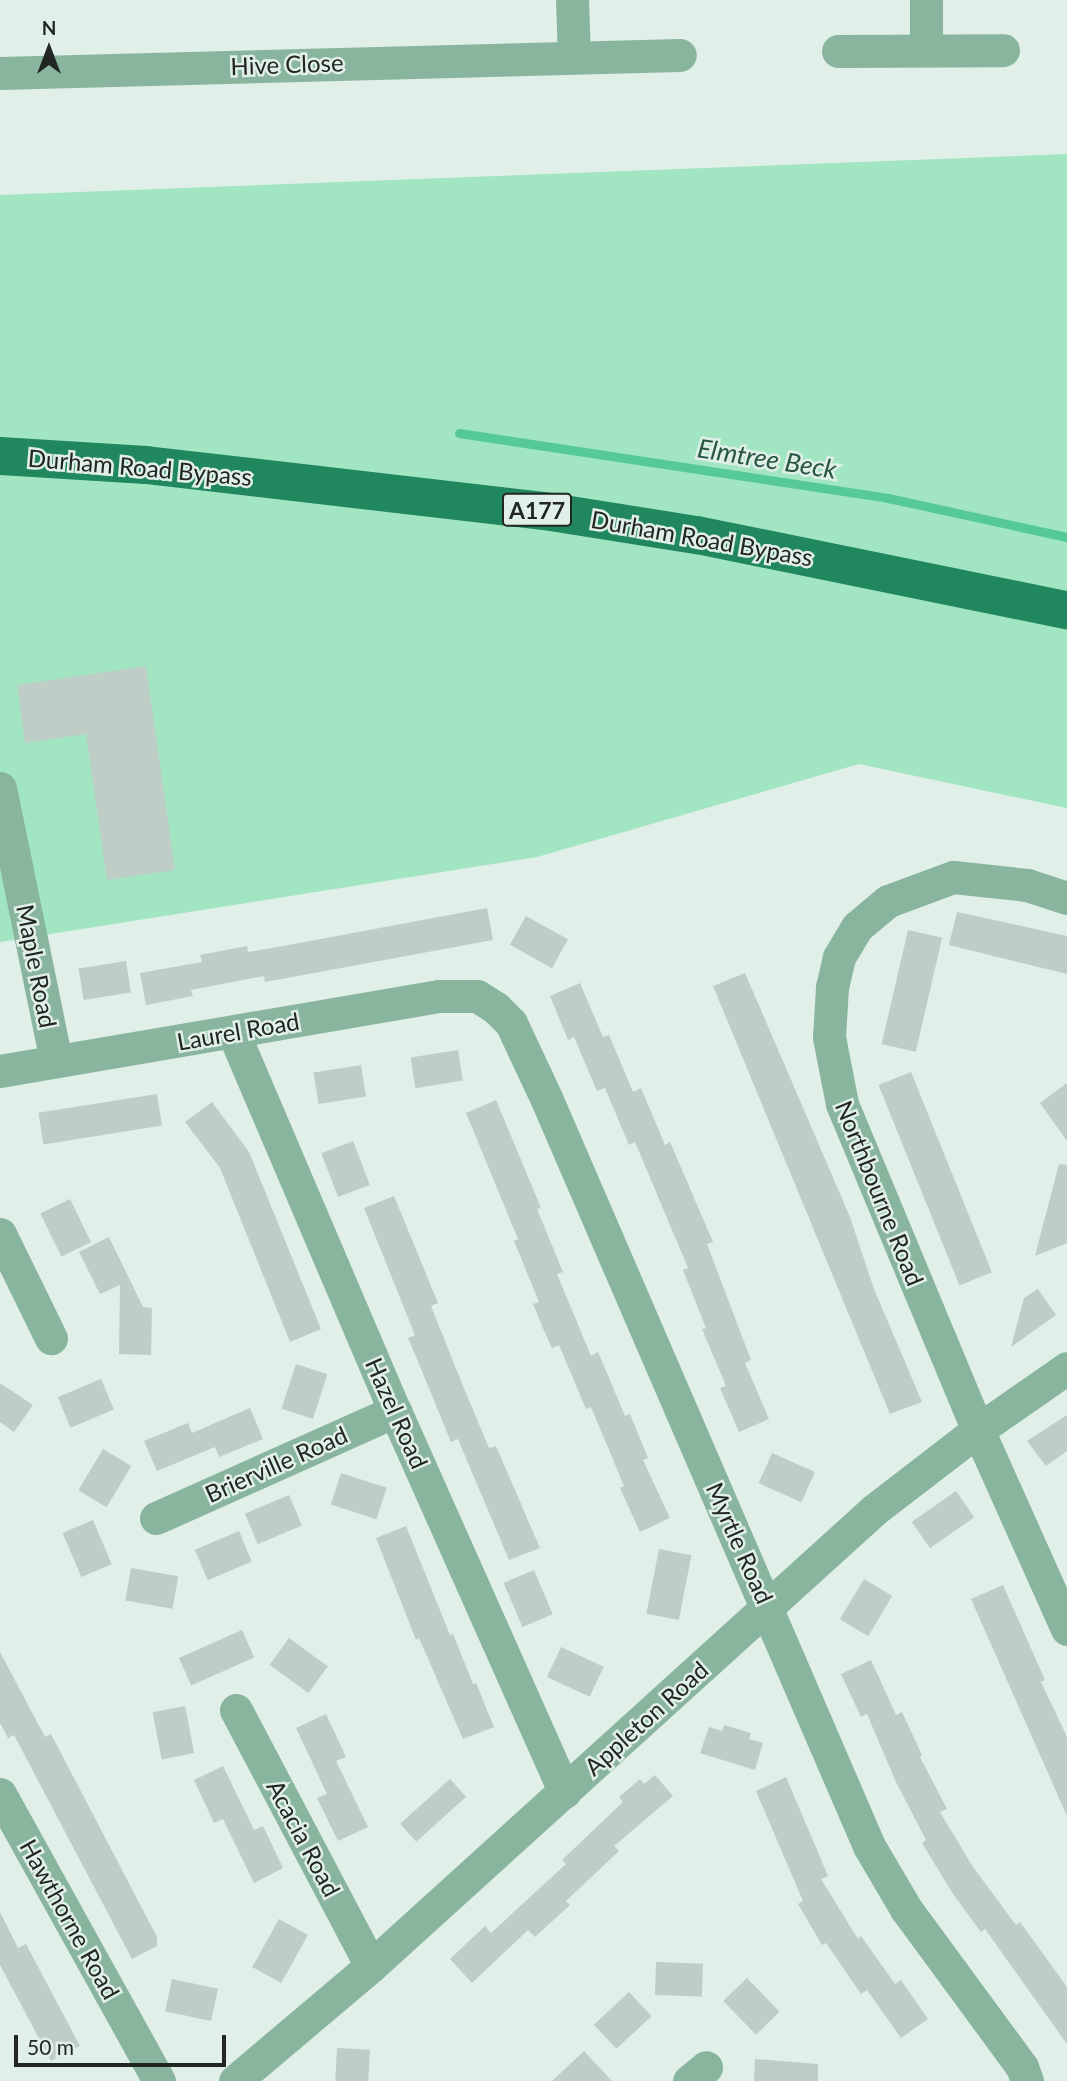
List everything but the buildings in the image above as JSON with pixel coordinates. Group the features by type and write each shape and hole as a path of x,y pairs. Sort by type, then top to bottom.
{"main road":[{"name":"Durham Road Bypass","path":"0,456 146,465 551,512 722,540 1067,610"}],"street":[{"path":"572,0 574,57"},
{"path":"926,0 926,50"},
{"path":"838,51 1003,50"},
{"name":"Hive Close","path":"0,73 680,55"},
{"name":"Maple Road","path":"0,788 57,1061"},
{"name":"Northbourne Road","path":"1067,898 1027,885 953,877 888,901 857,927 839,957 832,987 830,1037 842,1104 978,1430 1067,1629"},
{"name":"Laurel Road","path":"0,1071 439,996 477,996"},
{"name":"Myrtle Road","path":"477,996 496,1008 511,1023 768,1607 836,1776 869,1846 906,1909 1022,2067 1027,2081"},
{"name":"Hazel Road","path":"233,1032 395,1411 565,1792"},
{"path":"0,1234 51,1338"},
{"name":"Appleton Road","path":"235,2081 371,1966 874,1510 978,1430 1067,1368"},
{"name":"Brierville Road","path":"156,1518 395,1411"},
{"name":"Acacia Road","path":"236,1710 371,1966"},
{"name":"Hawthorne Road","path":"0,1794 159,2081"}],"green space":[{"path":"1067,154 1067,808 859,764 537,857 0,942 0,195"}],"waterway":[{"name":"Elmtree Beck","path":"459,433 888,498 1067,537"}]}
